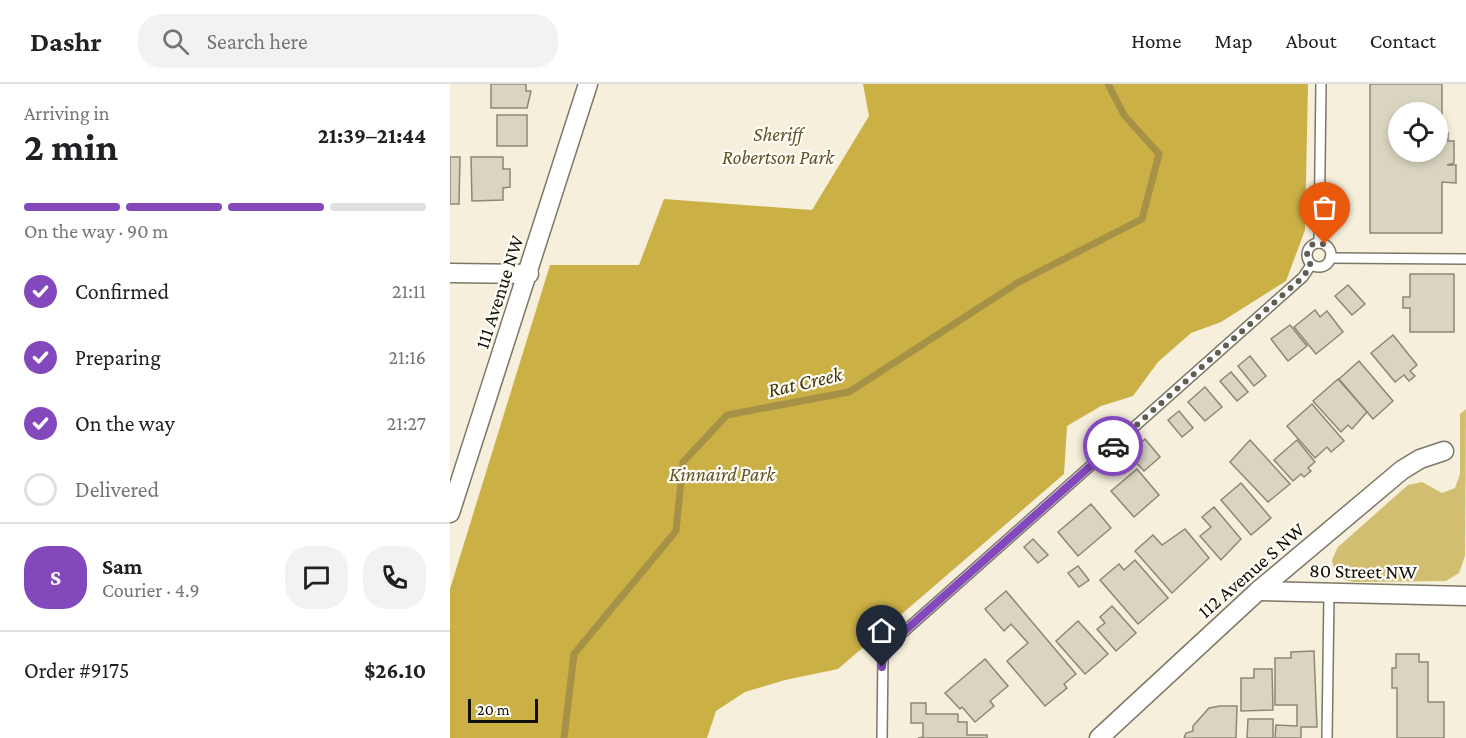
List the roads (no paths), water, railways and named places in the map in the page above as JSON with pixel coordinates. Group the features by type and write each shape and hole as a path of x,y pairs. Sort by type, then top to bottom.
{"street":[{"name":"111 Avenue NW","path":"450,513 455,485 529,274 588,84"},
{"path":"450,273 529,274"},
{"name":"112 Avenue S NW","path":"1099,738 1258,591 1402,470 1420,459 1444,451"},
{"name":"80 Street NW","path":"1258,591 1466,596"}],"lane":[{"path":"1319,243 1321,84"},
{"path":"1330,258 1328,247 1319,243 1313,244 1308,250 1307,258 1311,265 1322,267 1330,258 1466,259"},
{"path":"882,738 883,654 890,644 1303,277 1311,265"},
{"path":"1327,738 1329,593"}],"waterway":[{"name":"Rat Creek","path":"564,738 574,654 676,531 683,462 727,415 849,392 1019,282 1142,219 1159,154 1124,115 1108,84"}],"park label":[{"name":"Sheriff Robertson Park","path":"778,146"},
{"name":"Kinnaird Park","path":"722,474"}]}
